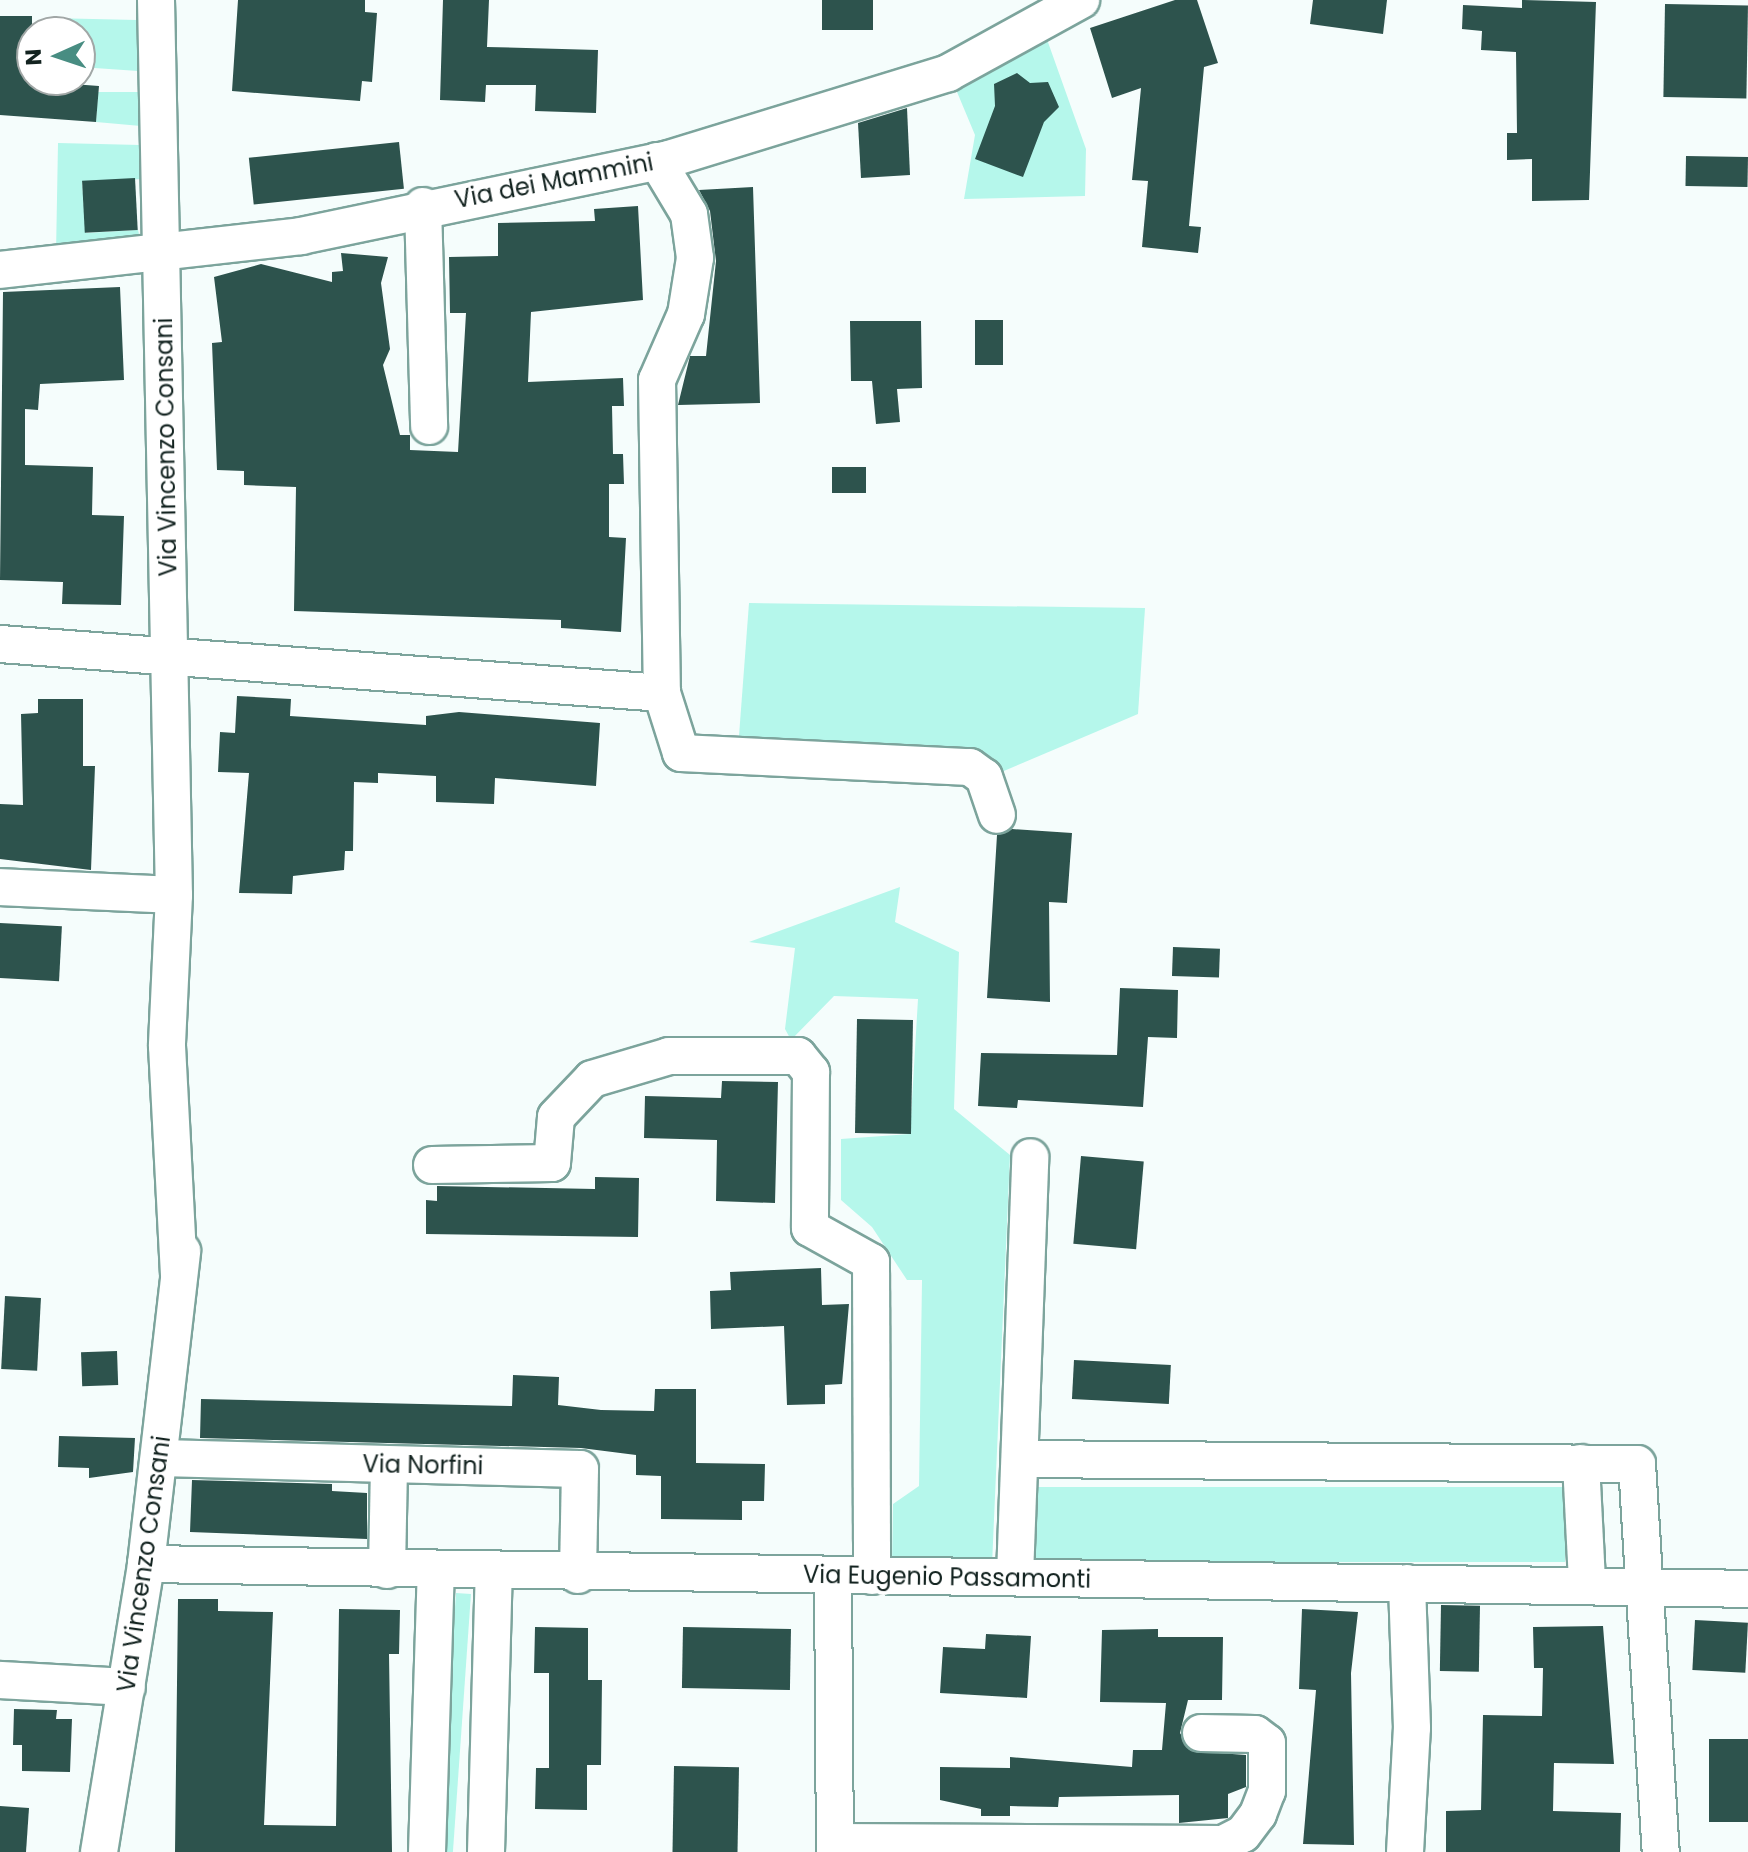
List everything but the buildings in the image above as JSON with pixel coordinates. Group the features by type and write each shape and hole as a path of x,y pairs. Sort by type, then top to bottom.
{"street":[{"name":"Via Vincenzo Consani","path":"99,1852 127,1687 160,1458 179,1275 191,1111 174,895 156,0"},
{"name":"Via dei Mammini","path":"0,270 301,236 423,206 657,161 948,73 1081,0"},
{"path":"657,161 689,214 695,258 686,314 657,380 662,693 681,753 970,767 984,777 997,815"},
{"path":"423,206 429,426"},
{"path":"0,644 662,693"},
{"path":"0,887 174,895"},
{"path":"432,1165 552,1163 556,1117 592,1079 669,1056 798,1056 811,1072 810,1228 871,1262 872,1576"},
{"path":"1015,1576 1030,1157"},
{"name":"Via Norfini","path":"160,1458 580,1469 578,1575"},
{"path":"1021,1459 1637,1464 1661,1852"},
{"path":"1581,1463 1587,1583"},
{"path":"387,1570 389,1465"},
{"name":"Via Eugenio Passamonti","path":"146,1564 578,1575 1015,1576 1644,1584 1748,1589"},
{"path":"427,1852 436,1571"},
{"path":"486,1852 494,1573"},
{"path":"833,1575 835,1847 1223,1844 1243,1834 1258,1814 1267,1791 1267,1743 1255,1734 1201,1733"},
{"path":"1405,1852 1412,1728 1407,1583"},
{"path":"0,1680 127,1687"}],"green space":[{"path":"96,19 137,20 138,71 96,68"},
{"path":"1044,31 1086,149 1085,196 964,199 975,135 952,80"},
{"path":"98,92 140,92 141,126 96,122"},
{"path":"58,143 140,145 143,179 82,182 86,233 138,230 142,246 56,253"},
{"path":"749,603 1145,608 1138,714 992,776 738,749"},
{"path":"900,887 895,922 959,952 954,1109 1010,1155 992,1565 892,1564 893,1504 919,1486 922,1280 907,1280 872,1227 841,1200 841,1139 910,1134 918,999 834,996 791,1040 785,1029 795,948 749,942"},
{"path":"1034,1487 1565,1487 1565,1562 1034,1562"},
{"path":"456,1593 471,1594 453,1852 438,1851"}]}
